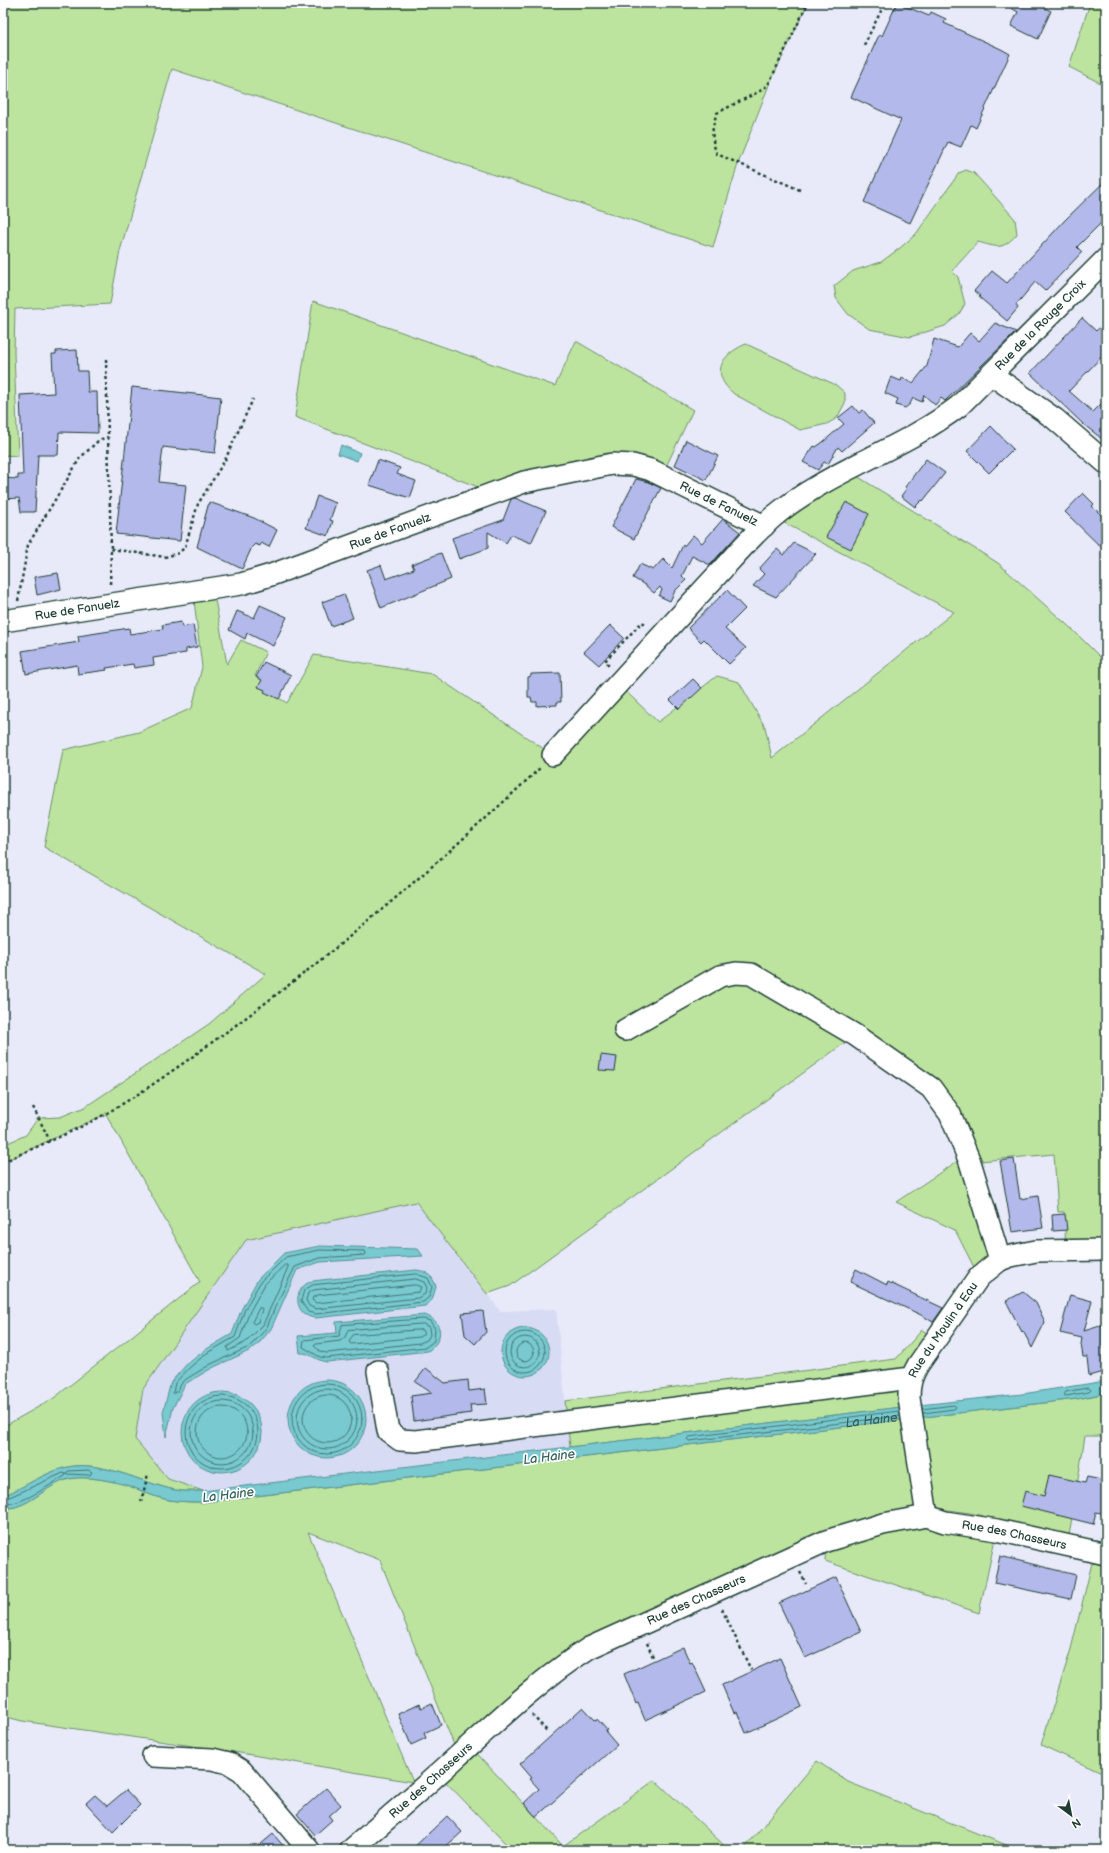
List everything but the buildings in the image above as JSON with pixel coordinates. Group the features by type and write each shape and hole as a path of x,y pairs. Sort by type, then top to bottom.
{"street":[{"name":"Rue de la Rouge Croix","path":"553,755 683,612 764,526 803,495 846,470 938,422 960,406 992,375 1067,296 1106,259"},
{"path":"992,375 1054,419 1106,463"},
{"name":"Rue de Fanuelz","path":"9,620 242,584 271,575 524,482 612,464 634,465 651,470 764,526"},
{"path":"625,1030 720,976 736,973 751,974 855,1035 913,1074 931,1088 943,1102 950,1114 970,1162 1000,1260"},
{"name":"Rue du Moulin à Eau","path":"910,1388 979,1277 1000,1260 1011,1256 1036,1252 1106,1250"},
{"path":"378,1371 388,1431 400,1440 416,1442 910,1388 913,1427 927,1516"},
{"name":"Rue des Chasseurs","path":"351,1850 553,1672 589,1648 826,1541 883,1524 927,1516 945,1522 997,1530 1106,1554"},
{"path":"153,1756 212,1759 229,1763 236,1767 242,1771 309,1850"}],"path":[{"path":"800,190 718,154 712,143 712,124 716,113 760,92 768,85 808,3"},
{"path":"864,45 885,3"},
{"path":"106,359 111,549 109,605"},
{"path":"111,549 165,557 179,552 184,547 198,504 228,454 253,399"},
{"path":"9,620 28,545 80,458 99,440 108,437"},
{"path":"3,1162 113,1110 194,1056 313,967 432,868 553,755"},
{"path":"33,1106 50,1141"},
{"path":"141,1502 148,1474"},
{"path":"714,1591 751,1670"},
{"path":"519,1701 548,1732"}],"shaded area":[{"path":"416,1202 500,1311 556,1309 570,1447 203,1491 168,1479 135,1439 143,1389 246,1240"}],"green space":[{"path":"3,3 808,3 769,85 738,164 713,247 172,69 120,251 110,304 15,309 14,353 18,456 3,455"},
{"path":"1090,3 1106,3 1106,86 1069,67"},
{"path":"966,170 974,173 1015,219 1017,234 1007,243 999,246 978,242 952,271 958,277 965,304 959,314 945,326 910,337 869,329 848,314 836,298 834,286 853,271 881,262 916,234 959,173"},
{"path":"313,301 555,386 576,341 693,410 662,475 634,465 494,493 295,417"},
{"path":"746,344 836,385 845,393 845,403 837,418 827,424 800,430 734,394 722,379 720,372 721,366 724,359 737,348"},
{"path":"847,470 998,563 1074,631 1106,663 1106,1250 1066,1251 1064,1212 1058,1212 1054,1154 970,1162 1000,1260 979,1277 955,1230 896,1202 959,1160 953,1138 930,1099 850,1039 510,1286 487,1294 416,1202 246,1240 143,1389 135,1439 168,1479 203,1491 175,1490 108,1469 81,1466 68,1467 52,1472 3,1496 3,1427 54,1398 200,1282 106,1114 3,1162 3,1145 26,1135 38,1118 60,1117 85,1107 209,1024 266,974 44,847 63,750 139,732 192,708 202,667 193,592 213,589 227,664 241,640 266,652 255,676 267,682 264,689 287,703 314,655 432,674 553,755 618,684 658,722 717,676 739,682 765,727 772,758 954,612 773,517"},
{"path":"922,1330 936,1338 910,1406 570,1447 565,1401 896,1359"},
{"path":"1106,1393 1106,1436 1085,1436 1069,1536 970,1513 948,1510 927,1516 995,1539 979,1613 825,1561 826,1541 589,1648 469,1745 563,1846 655,1780 729,1850 512,1850 438,1774 458,1755 380,1560 308,1532 413,1782 234,1752 22,1721 3,1716 3,1508 12,1508 20,1505 52,1486 69,1479 91,1478 115,1482 163,1499 205,1502 1077,1399"},
{"path":"1092,1563 1106,1565 1106,1662 1100,1660 1106,1675 1106,1775 1041,1745 1071,1649"},
{"path":"817,1761 848,1782 1019,1850 743,1850"}],"water":[{"path":"341,445 360,453 357,461 338,454"},
{"path":"320,1246 418,1249 423,1256 320,1262 297,1270 271,1329 261,1341 251,1350 212,1368 185,1384 173,1408 166,1437 163,1412 171,1382 186,1365 205,1350 232,1334 242,1308 258,1279 284,1253"},
{"path":"416,1270 429,1275 436,1287 432,1300 425,1306 316,1318 303,1313 298,1302 298,1296 301,1290 305,1285 312,1281"},
{"path":"425,1315 436,1322 440,1332 437,1342 428,1351 327,1362 304,1353 300,1353 298,1336 337,1333 336,1322"},
{"path":"520,1328 530,1328 542,1335 549,1347 549,1357 542,1369 530,1376 520,1376 512,1372 505,1365 501,1357 501,1347 505,1339 512,1332"},
{"path":"319,1380 335,1380 349,1386 360,1397 366,1411 366,1427 360,1441 349,1452 335,1458 319,1458 305,1452 294,1441 288,1427 288,1411 294,1397 305,1386"},
{"name":"La Haine","path":"1106,1381 1106,1393 1077,1399 205,1502 169,1500 115,1482 91,1478 75,1478 60,1482 20,1505 12,1508 3,1508 3,1496 52,1472 68,1467 81,1466 108,1469 162,1487 185,1491 203,1491 910,1406 1022,1394"},
{"path":"222,1392 237,1395 250,1404 259,1417 262,1432 259,1447 250,1460 237,1469 222,1472 207,1469 194,1460 185,1447 182,1432 185,1417 194,1404 207,1395"}]}
